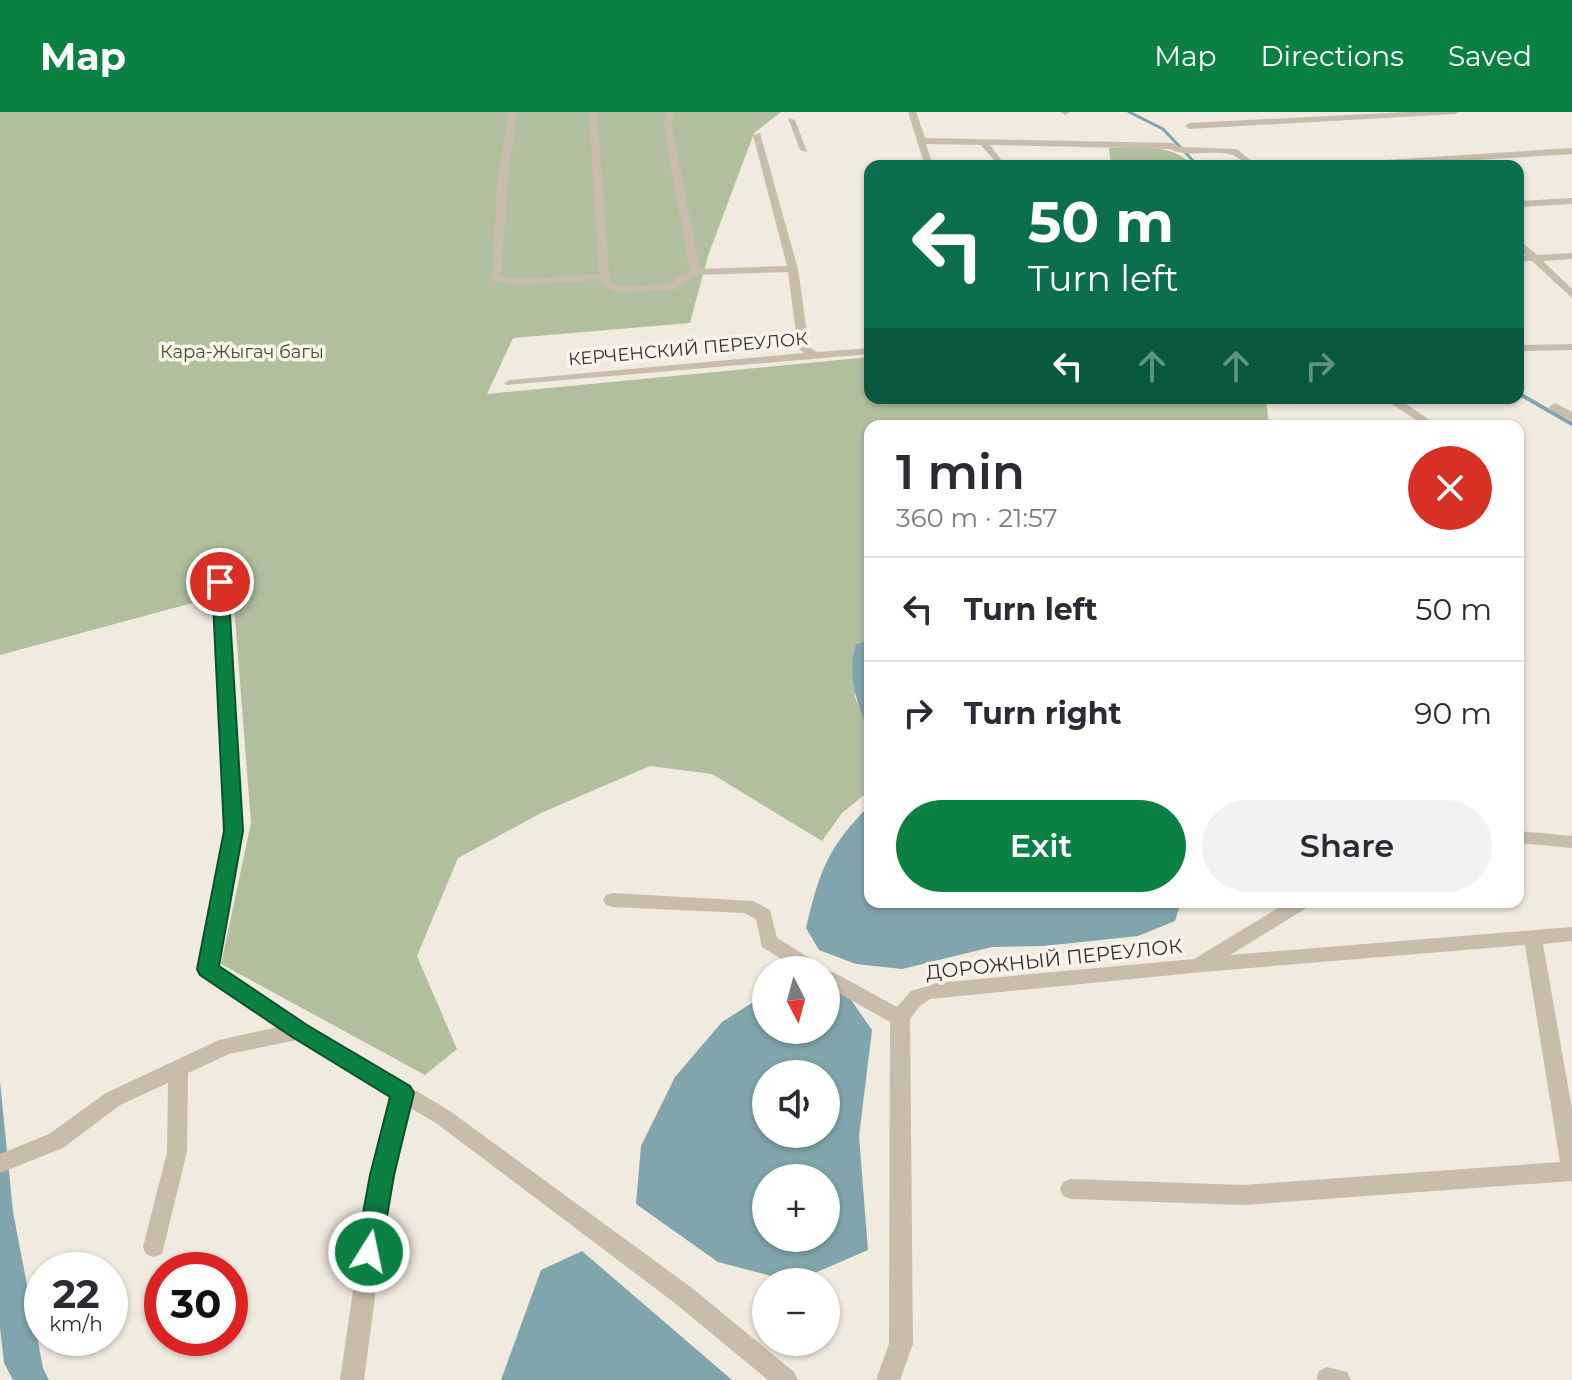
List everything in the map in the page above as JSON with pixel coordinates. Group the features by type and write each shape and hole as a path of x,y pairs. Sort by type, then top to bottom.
{"street":[{"path":"513,112 502,185 496,278 516,282 603,277"},
{"path":"593,112 603,277 609,288 674,287 685,276 695,272 793,269"},
{"path":"670,112 668,128 695,272"},
{"path":"912,112 927,160"},
{"path":"1189,126 1455,112"},
{"path":"791,120 804,150"},
{"path":"757,135 793,269 804,348 815,356"},
{"path":"922,141 1234,151 1245,160"},
{"path":"984,143 997,160"},
{"path":"1432,160 1572,151"},
{"path":"1524,204 1572,201"},
{"path":"1524,248 1572,295"},
{"path":"1524,259 1572,256"},
{"path":"1524,348 1572,347"},
{"name":"КЕРЧЕНСКИЙ ПЕРЕУЛОК","path":"510,383 864,352"},
{"path":"1398,404 1424,420"},
{"path":"1555,407 1572,417"},
{"path":"220,582 233,831 208,969 299,1031 443,1117 684,1296 786,1380"},
{"path":"1524,838 1572,842"},
{"path":"612,900 747,906 764,915 768,942 791,956"},
{"name":"ДОРОЖНЫЙ ПЕРЕУЛОК","path":"900,1018 908,1002 924,992 1198,966 1292,908"},
{"path":"1198,966 1572,934"},
{"path":"1071,1189 1244,1195 1572,1171 1533,937"},
{"path":"840,985 900,1018 901,1344 888,1380"},
{"path":"0,1164 56,1141 113,1099 226,1046 299,1031"},
{"path":"154,1247 177,1152 178,1069"},
{"path":"352,1380 360,1304 377,1204 402,1093"},
{"path":"1327,1379 1339,1380"}],"green space":[{"name":"Кара-Жыгач багы","path":"0,112 781,112 754,133 708,256 690,323 513,338 487,394 864,358 864,404 1267,404 1268,420 864,420 864,642 856,644 855,697 864,720 864,795 842,813 822,841 712,774 650,766 541,813 458,858 417,956 457,1049 425,1075 221,964 251,823 233,592 0,655"},
{"path":"1109,148 1165,150 1187,160 1110,160"}],"water":[{"path":"864,642 864,719 853,679 856,644"},
{"path":"864,811 864,908 1179,908 1175,921 1138,936 1044,946 992,947 902,969 856,964 819,950 806,928 821,875 844,834"},
{"path":"840,992 849,997 872,1030 859,1136 868,1250 826,1268 752,1268 752,1271 718,1262 636,1204 641,1146 675,1077 722,1022 752,1003 752,1044 840,1044"},
{"path":"0,1081 13,1212 24,1269 24,1356 41,1356 49,1380 13,1380 4,1363 0,1328"},
{"path":"582,1251 732,1380 501,1380 541,1270"}],"waterway":[{"path":"1129,112 1163,129 1192,160"},
{"path":"1524,396 1572,424"}],"route":[{"path":"220,582 233,831 208,969 299,1031 402,1093 382,1175 369,1252"}]}
